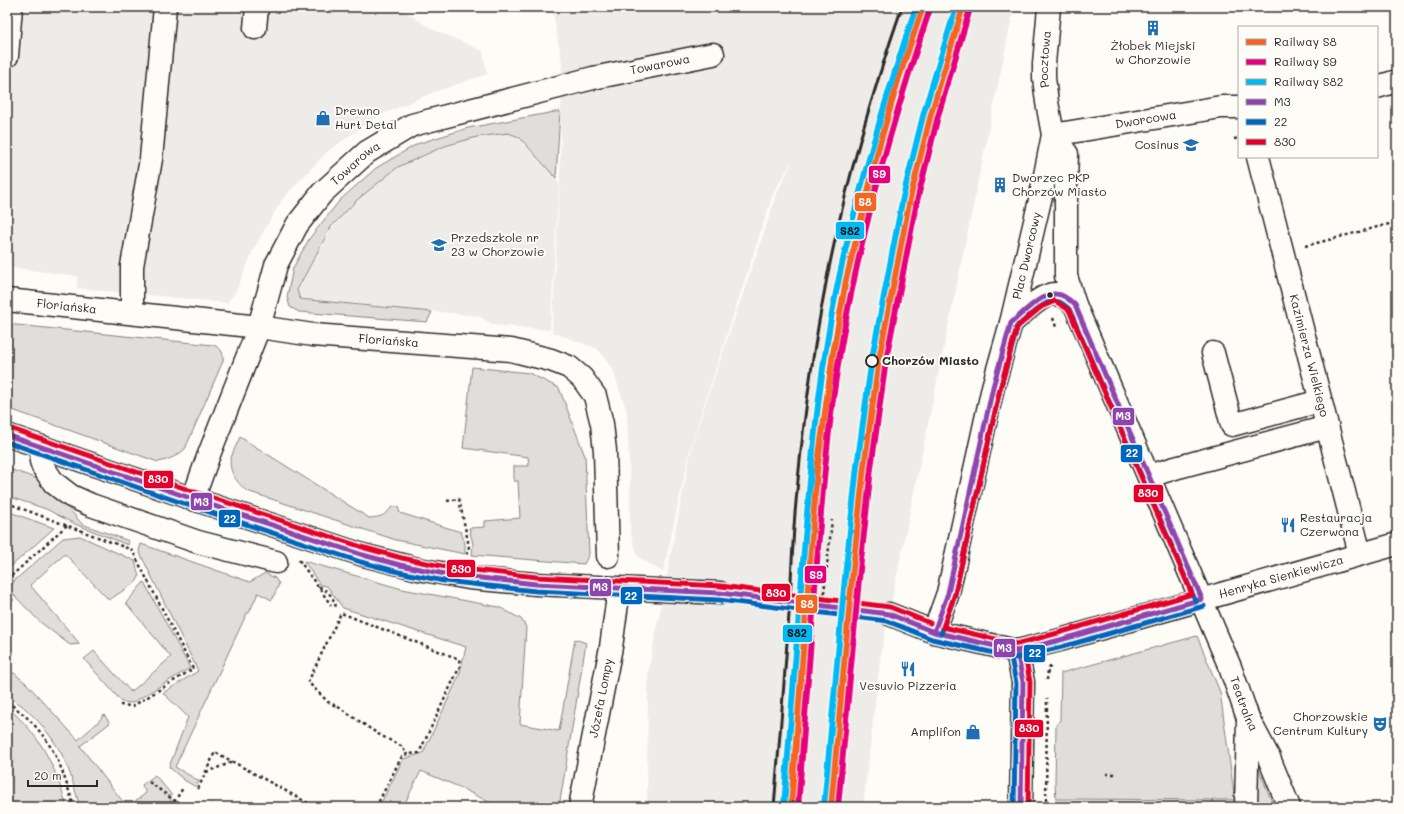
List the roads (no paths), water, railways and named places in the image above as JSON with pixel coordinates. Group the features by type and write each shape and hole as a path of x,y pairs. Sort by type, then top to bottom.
{"street":[{"path":"7,56 11,7"},
{"path":"132,313 132,266 151,159 165,7"},
{"name":"Pocztowa","path":"1049,7 1044,78 1053,135"},
{"name":"Towarowa","path":"193,499 208,456 260,327 276,265 296,225 322,193 367,152 412,125 593,78 713,54"},
{"path":"1378,87 1397,81"},
{"name":"Dworcowa","path":"1053,135 1221,107 1238,108"},
{"name":"Teatralna","path":"1053,135 1067,154 1066,276 1075,305 1202,599 1230,667 1248,718 1269,758 1289,807"},
{"name":"Plac Dworcowy","path":"934,632 948,593 993,387 1011,323 1040,200 1053,135"},
{"name":"Kazimierza Wielkiego","path":"1258,158 1360,554"},
{"path":"1011,323 1038,301 1054,294 1065,297 1075,305"},
{"name":"Floriańska","path":"7,300 260,327 313,335 511,350 551,360 569,367 582,378 595,396 602,424 605,451 608,556"},
{"path":"1213,353 1232,425 1320,401"},
{"path":"1149,476 1327,427"},
{"path":"7,435 193,499 363,555 418,569 469,578 536,584 720,593"},
{"path":"42,447 41,461 43,467 54,483 71,496 91,505 198,542 276,562"},
{"name":"Henryka Sienkiewicza","path":"889,614 934,632 1017,651 1397,544"},
{"name":"Józefa Lompy","path":"580,807 611,647 619,589"},
{"path":"1017,651 1023,682 1021,807"},
{"path":"1246,807 1248,718"}],"tunnel":[{"path":"720,593 889,614"}],"railway":[{"path":"774,807 795,513 803,433 814,352 830,262 847,188 867,115 902,7"}],"rail line":[{"name":"S82","path":"784,806 808,500 825,352 839,278 855,209 894,74 916,7"},
{"name":"S8","path":"791,807 817,471 833,353 846,280 879,147 899,78 923,7"},
{"name":"S82","path":"824,806 845,577 857,466 872,358 903,197 924,112 956,7"},
{"name":"S8","path":"831,807 852,578 864,467 879,359 910,199 931,114 963,7"},
{"name":"S9","path":"798,807 822,499 831,411 840,352 857,265 878,179 903,93 930,9"},
{"name":"S9","path":"838,807 859,579 871,468 886,360 917,201 938,116 970,9"}],"place":[{"name":"Żłobek Miejski w Chorzowie","path":"1153,28"},
{"name":"Drewno Hurt Detal","path":"323,118"},
{"name":"Cosinus","path":"1191,145"},
{"name":"Dworzec PKP Chorzów Miasto","path":"1000,185"},
{"name":"Przedszkole nr 23 w Chorzowie","path":"439,245"},
{"name":"Chorzów Miasto","path":"872,361"},
{"name":"Restauracja Czerwona","path":"1288,525"},
{"name":"Vesuvio Pizzeria","path":"908,669"},
{"name":"Chorzowskie Centrum Kultury","path":"1380,724"},
{"name":"Amplifon","path":"973,732"}]}
